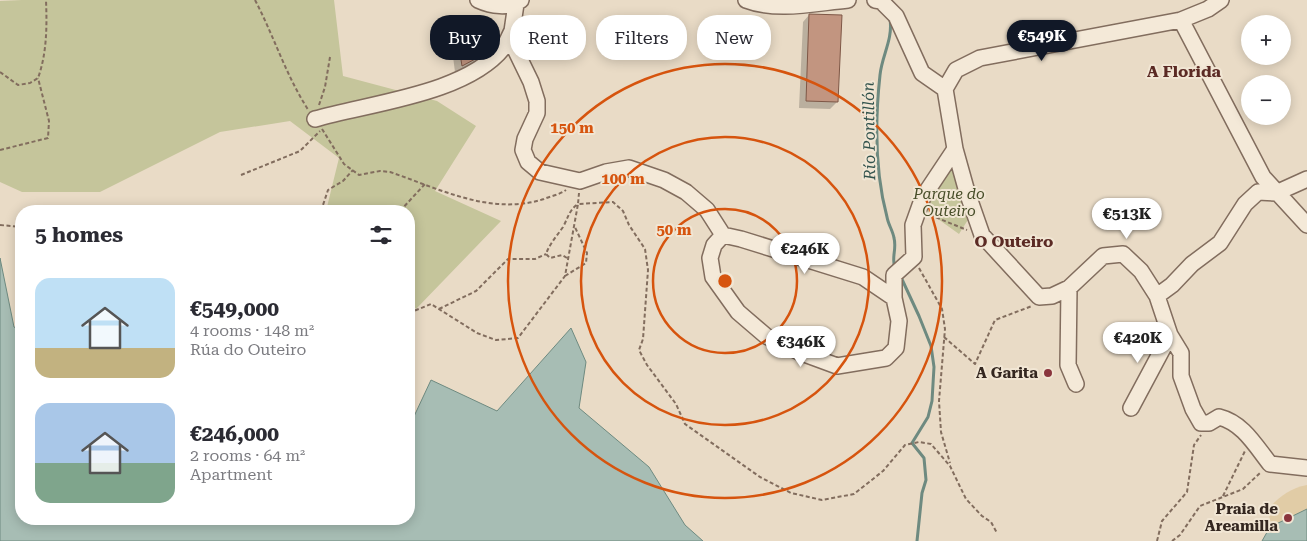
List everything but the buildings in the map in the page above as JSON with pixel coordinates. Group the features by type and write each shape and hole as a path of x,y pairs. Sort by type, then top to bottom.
{"street":[{"path":"478,0 501,6 519,2 516,15"},
{"path":"746,0 757,4 794,5 848,0"},
{"path":"875,0 881,1 896,16 922,74 944,89"},
{"path":"1221,0 1206,4 1181,20 980,58 956,70 944,89 955,149 982,235 1039,297 1052,296 1069,288 1103,256 1123,254 1141,271 1157,296 1170,335 1181,353 1182,376 1201,423 1209,424 1219,417 1228,419 1242,428 1270,464 1307,468"},
{"path":"1181,20 1258,169 1276,193 1307,225"},
{"path":"318,124 435,89 458,80 482,67 503,48 510,35"},
{"path":"520,60 531,82 537,101 537,113 525,139 523,150 528,162 540,172 580,181 606,172 629,168 664,180 686,192 708,210 723,235 863,276 894,298"},
{"path":"723,235 714,245 710,258 713,277 738,312 766,336 800,352 837,366 886,358 896,348 899,321 894,298 898,272 914,257 913,225 923,197 955,149"},
{"path":"1157,296 1172,285 1192,264 1220,243 1245,204 1258,192 1276,193 1307,179"},
{"path":"1069,288 1068,365 1076,384"},
{"path":"1131,408 1170,335"}],"path":[{"path":"0,150 48,138 49,121 38,78 43,64 47,23 46,0"},
{"path":"254,0 266,21 296,91 344,164 359,175 380,171 390,172 472,201 496,205 528,204 562,193 580,181"},
{"path":"241,175 300,151 318,124 330,57"},
{"path":"0,72 18,85 30,83 38,78"},
{"path":"323,205 328,190 344,181 353,170"},
{"path":"406,205 425,184"},
{"path":"439,309 476,291 508,259 535,259 546,254 550,244 563,226 570,210 578,204 613,202 623,211 629,225 646,249 648,270 643,339 639,350 647,365 676,404 685,424 760,477 791,493 822,500 854,494 883,471 905,445 912,443 930,444 950,466"},
{"path":"565,276 578,204"},
{"path":"918,210 982,235"},
{"path":"0,225 15,226"},
{"path":"415,311 431,304 477,332 496,340 518,338 565,276 586,263 587,253 574,225"},
{"path":"546,254 550,258 562,255 568,258"},
{"path":"914,257 942,309 944,337 939,401 941,432 950,466 966,499 982,516 991,522 997,533"},
{"path":"944,337 975,364 995,320 1032,307 1039,297"},
{"path":"1157,541 1162,520 1187,492 1194,444 1209,424"},
{"path":"1223,496 1250,439"},
{"path":"1172,541 1180,535 1200,506 1243,489 1270,464"}],"green space":[{"path":"334,0 343,76 437,101 476,126 435,191 501,221 416,309 415,205 327,205 339,158 290,121 220,132 100,192 22,192 0,182 0,1"},
{"name":"Parque do Outeiro","path":"954,160 971,215 959,234 924,209"}],"sand":[{"name":"Praia de Areamilla","path":"1307,485 1307,541 1271,541 1269,508 1286,493"}],"shaded area":[{"path":"0,258 15,328 15,525 415,525 415,414 431,380 497,411 571,328 586,362 579,408 649,467 685,525 703,541 0,541"},
{"path":"1307,509 1307,541 1262,541 1270,527"}],"waterway":[{"name":"Río Pontillón","path":"890,19 889,41 880,75 877,110 877,146 883,200 895,242 895,268"},
{"name":"Río Pontillón","path":"900,275 931,346 934,367 932,401 928,417 912,443 924,458 926,480 922,493 917,541"}],"place":[{"name":"A Garita","path":"1048,373"},
{"name":"Praia de Areamilla","path":"1288,518"}],"district":[{"name":"A Florida","path":"1184,71"},
{"name":"O Outeiro","path":"1014,241"}]}
